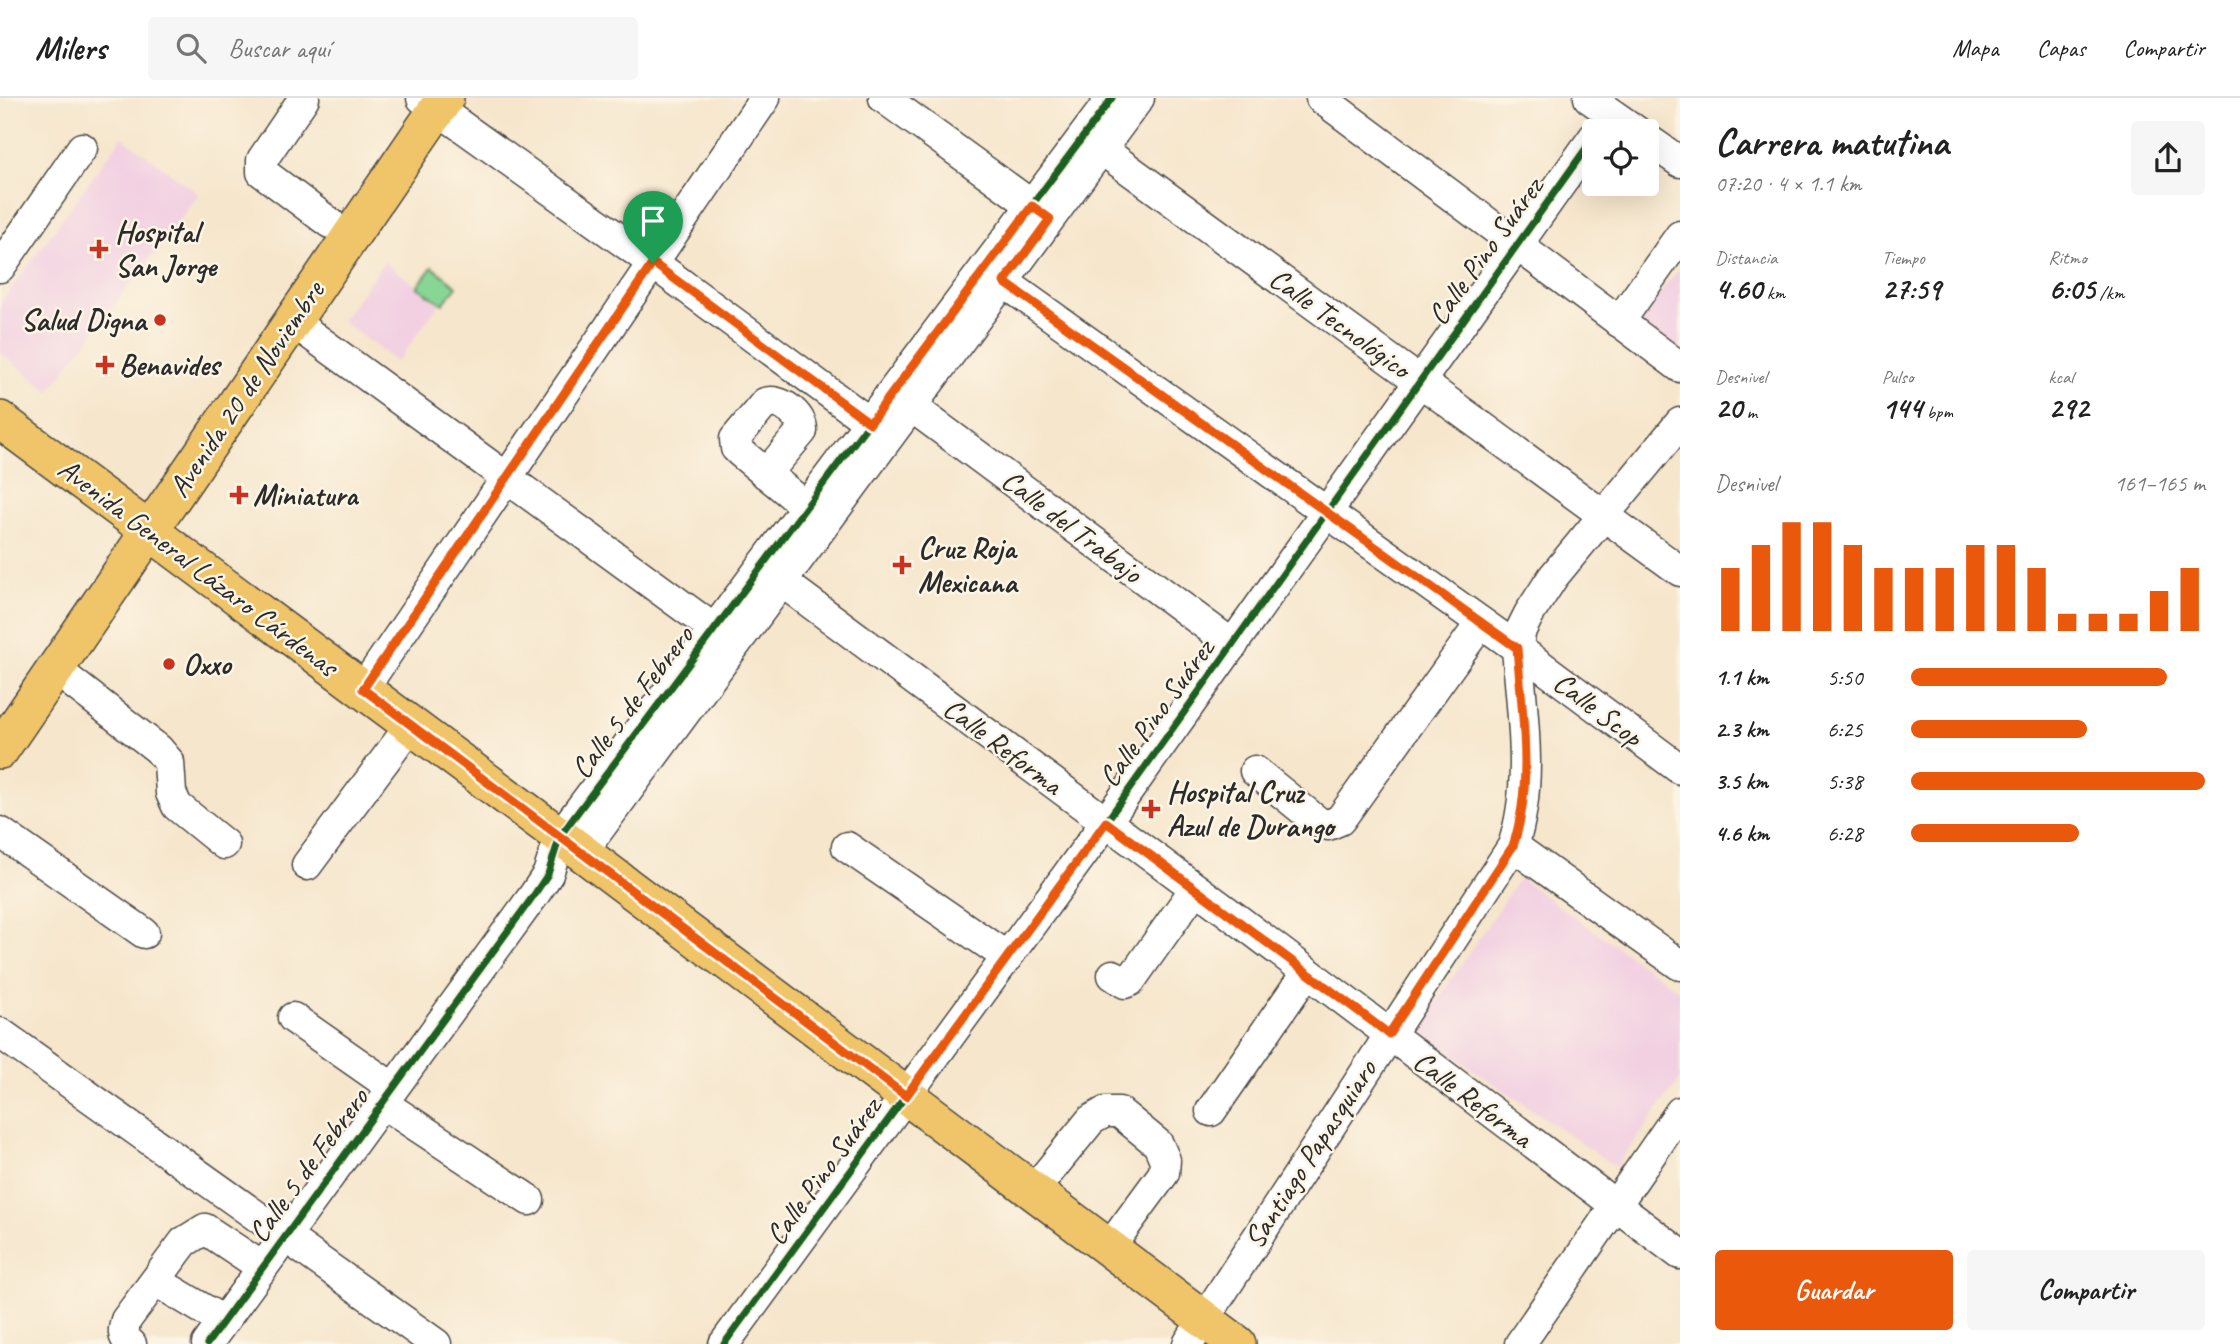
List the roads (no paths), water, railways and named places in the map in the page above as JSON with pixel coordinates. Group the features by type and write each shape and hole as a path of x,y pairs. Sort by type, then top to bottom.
{"main road":[{"name":"Avenida 20 de Noviembre","path":"0,750 55,669 140,522 330,223 430,101"},
{"name":"Avenida 20 de Noviembre","path":"0,708 292,321 430,101"},
{"name":"Avenida General Lázaro Cárdenas","path":"0,420 1109,1248 1195,1331 1237,1344"}],"street":[{"path":"304,98 262,160 261,172 330,223"},
{"path":"363,689 765,98"},
{"path":"884,98 1041,213"},
{"name":"Calle 5 de Febrero","path":"215,1333 548,874 816,515 912,407 1004,282 1041,213 1112,98"},
{"name":"Calle 5 de Febrero","path":"816,515 870,423 1041,213 1101,149 1139,98"},
{"path":"1321,98 1680,367"},
{"path":"430,101 870,423"},
{"name":"Calle Pino Suárez","path":"724,1344 1328,513 1517,245 1603,116"},
{"path":"1659,147 1680,162"},
{"path":"0,267 82,148"},
{"name":"Calle Tecnológico","path":"1101,149 1680,571"},
{"path":"1619,322 1680,236"},
{"name":"Calle Scop","path":"1004,282 1517,648 1680,769"},
{"path":"292,321 725,637"},
{"name":"Calle del Trabajo","path":"912,407 1233,645"},
{"name":"Santiago Papasquiaro","path":"1195,1331 1513,846 1521,822 1525,776 1517,648 1521,630 1541,594 1680,424"},
{"path":"766,474 816,515"},
{"name":"Calle Reforma","path":"772,574 1195,888 1680,1254"},
{"path":"1255,771 1318,822 1328,825 1339,820 1481,623"},
{"path":"55,669 158,748 169,762 171,793 177,806 224,845"},
{"path":"307,865 411,725"},
{"path":"0,832 144,933"},
{"path":"847,846 1007,957"},
{"path":"1513,846 1680,965"},
{"path":"1113,975 1125,983 1130,981 1195,888"},
{"path":"1211,1111 1307,972"},
{"path":"293,1018 387,1096 529,1200"},
{"path":"0,1033 436,1344"},
{"path":"1033,1191 1091,1120 1105,1111 1119,1112 1158,1144 1166,1167 1109,1248"},
{"path":"1520,1344 1680,1112"},
{"path":"131,1344 126,1340 123,1331 126,1320 184,1242 205,1229 262,1267"},
{"path":"156,1281 215,1333"}],"place":[{"name":"Hospital San Jorge","path":"99,249"},
{"name":"Salud Digna","path":"160,320"},
{"name":"Benavides","path":"105,365"},
{"name":"Miniatura","path":"239,495"},
{"name":"Cruz Roja Mexicana","path":"902,565"},
{"name":"Oxxo","path":"169,664"},
{"name":"Hospital Cruz Azul de Durango","path":"1151,809"}]}
